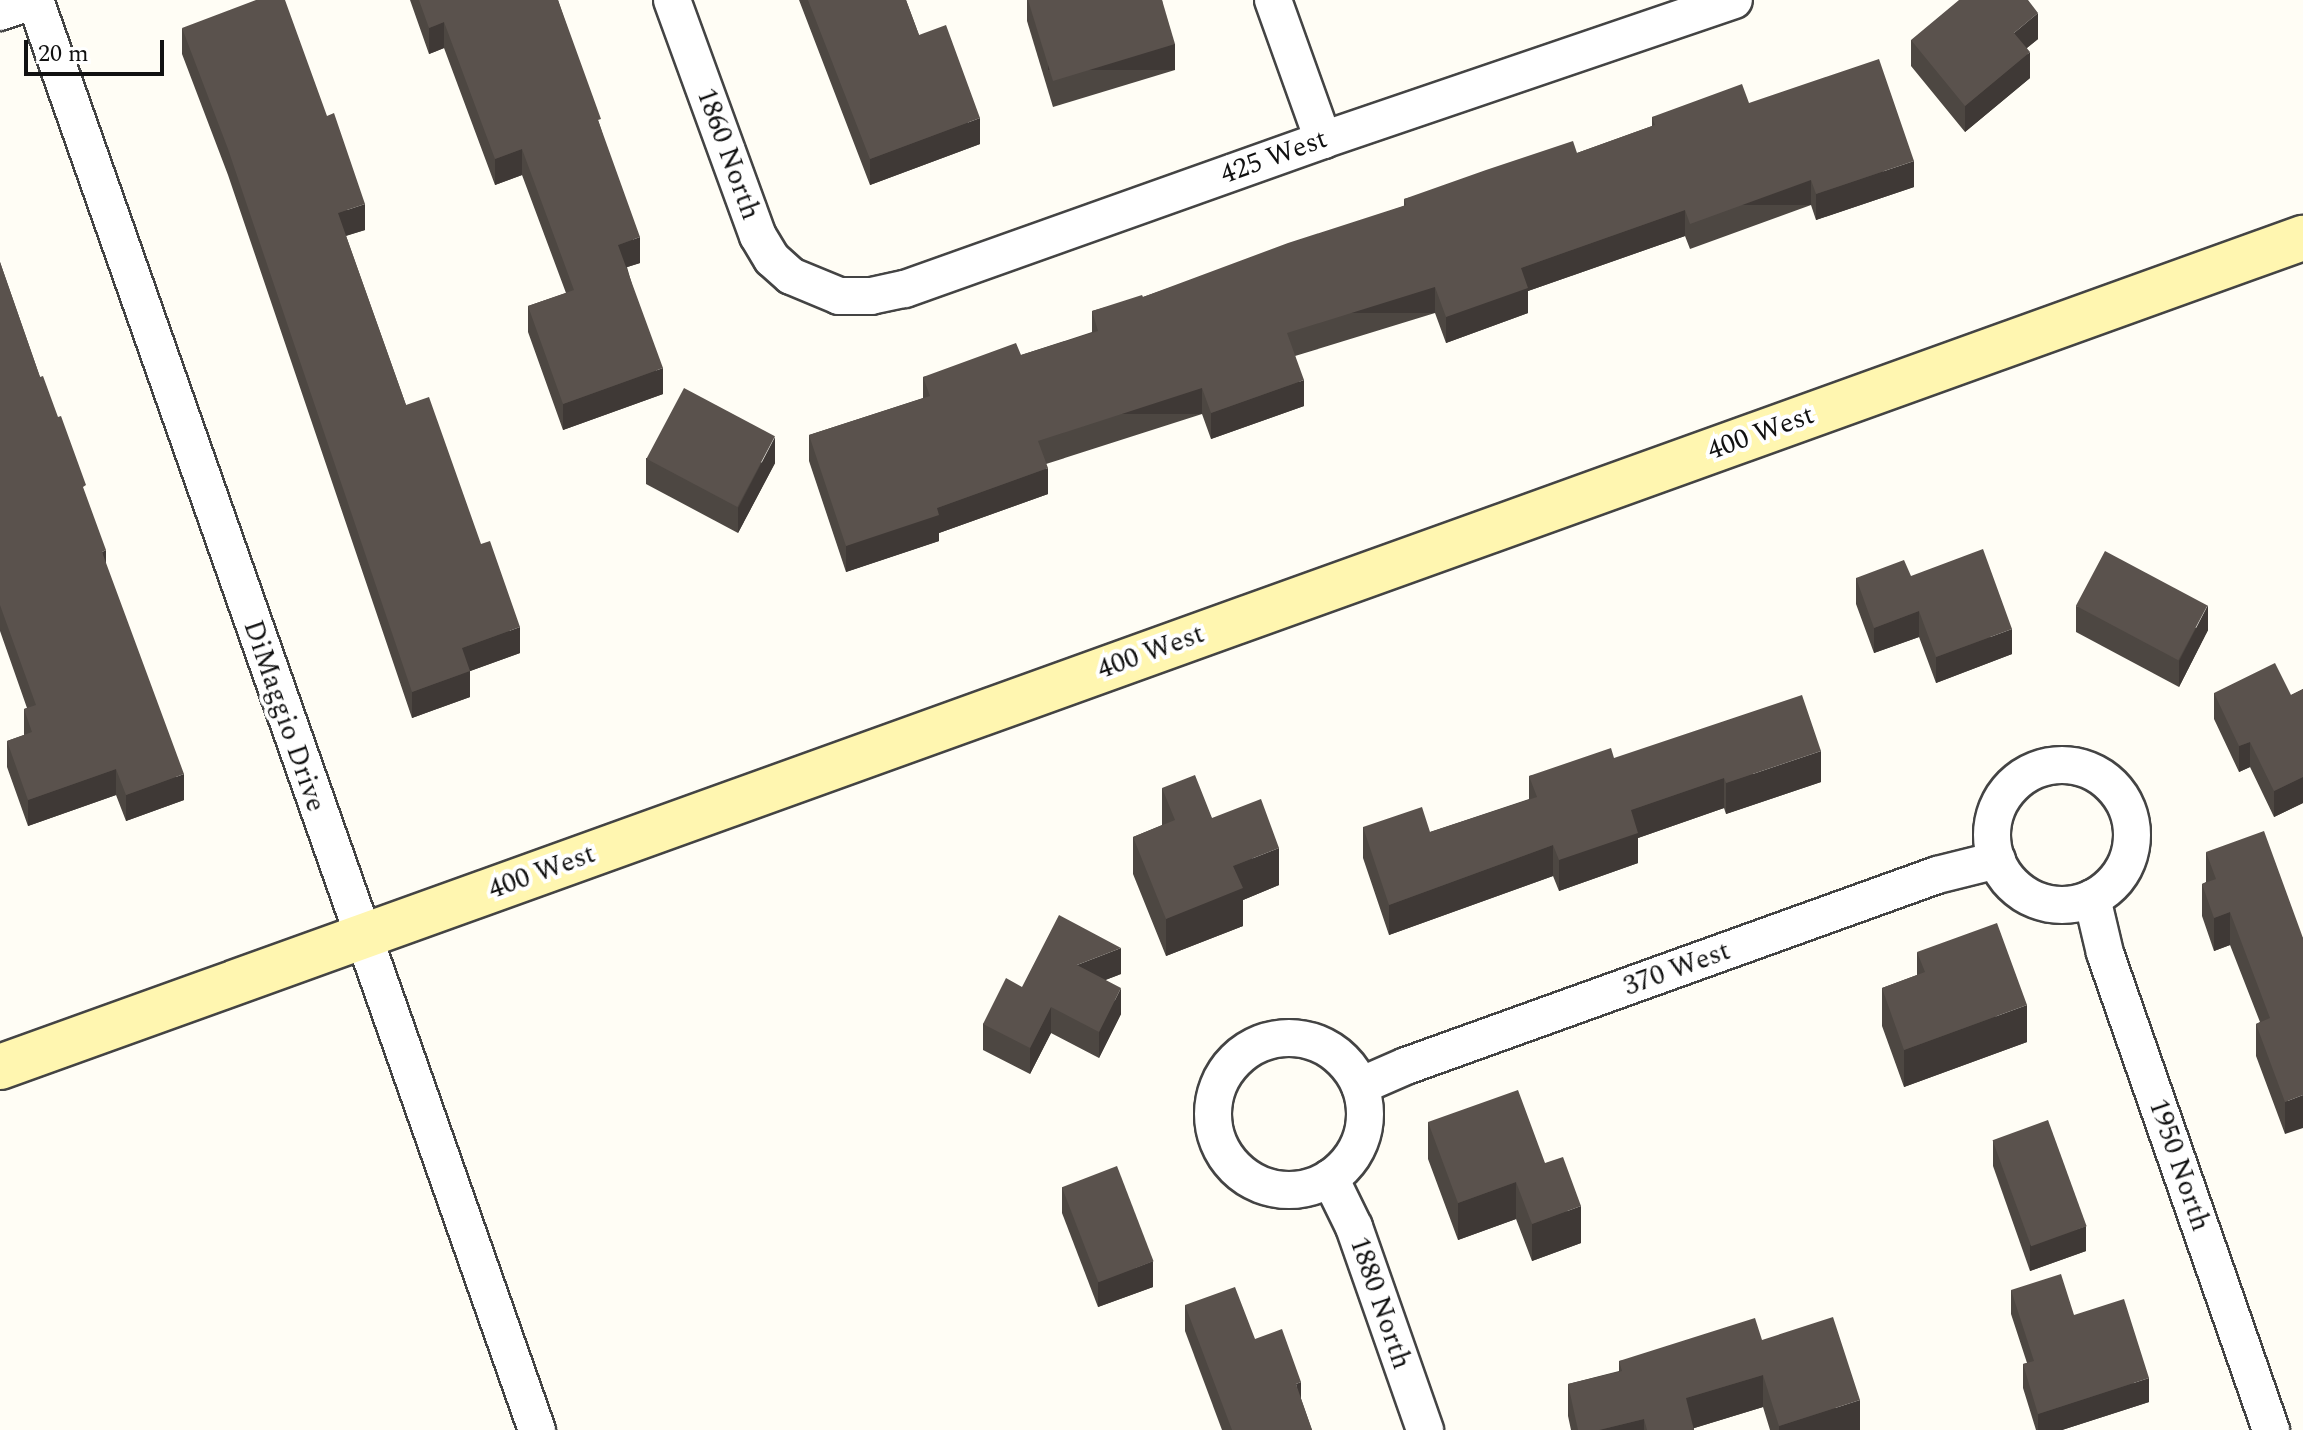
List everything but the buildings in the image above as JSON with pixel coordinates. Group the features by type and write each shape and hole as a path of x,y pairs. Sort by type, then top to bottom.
{"street":[{"path":"0,12 35,0"},
{"name":"DiMaggio Drive","path":"35,0 361,937 537,1430"},
{"name":"1860 North","path":"672,0 758,236 772,259 791,276 812,288"},
{"path":"1273,0 1323,140"},
{"name":"425 West","path":"812,288 839,296 871,296 905,289 1323,140 1734,0"},
{"name":"400 West","path":"0,1067 2303,238"},
{"path":"2059,764 2087,769 2111,785 2123,800 2132,837 2129,856 2121,873 2092,898 2074,904 2036,900 2006,877 1992,842 1993,822 2009,788 2023,775 2059,764"},
{"name":"370 West","path":"1360,1086 1406,1066 1937,875 1997,860"},
{"name":"1950 North","path":"2092,898 2105,953 2271,1430"},
{"path":"1296,1038 1317,1043 1335,1054 1360,1086 1364,1107 1361,1138 1346,1165 1330,1178 1292,1191 1271,1189 1244,1175 1223,1152 1215,1132 1213,1112 1216,1091 1232,1064 1257,1045 1296,1038"},
{"name":"1880 North","path":"1330,1178 1354,1227 1425,1430"}]}
